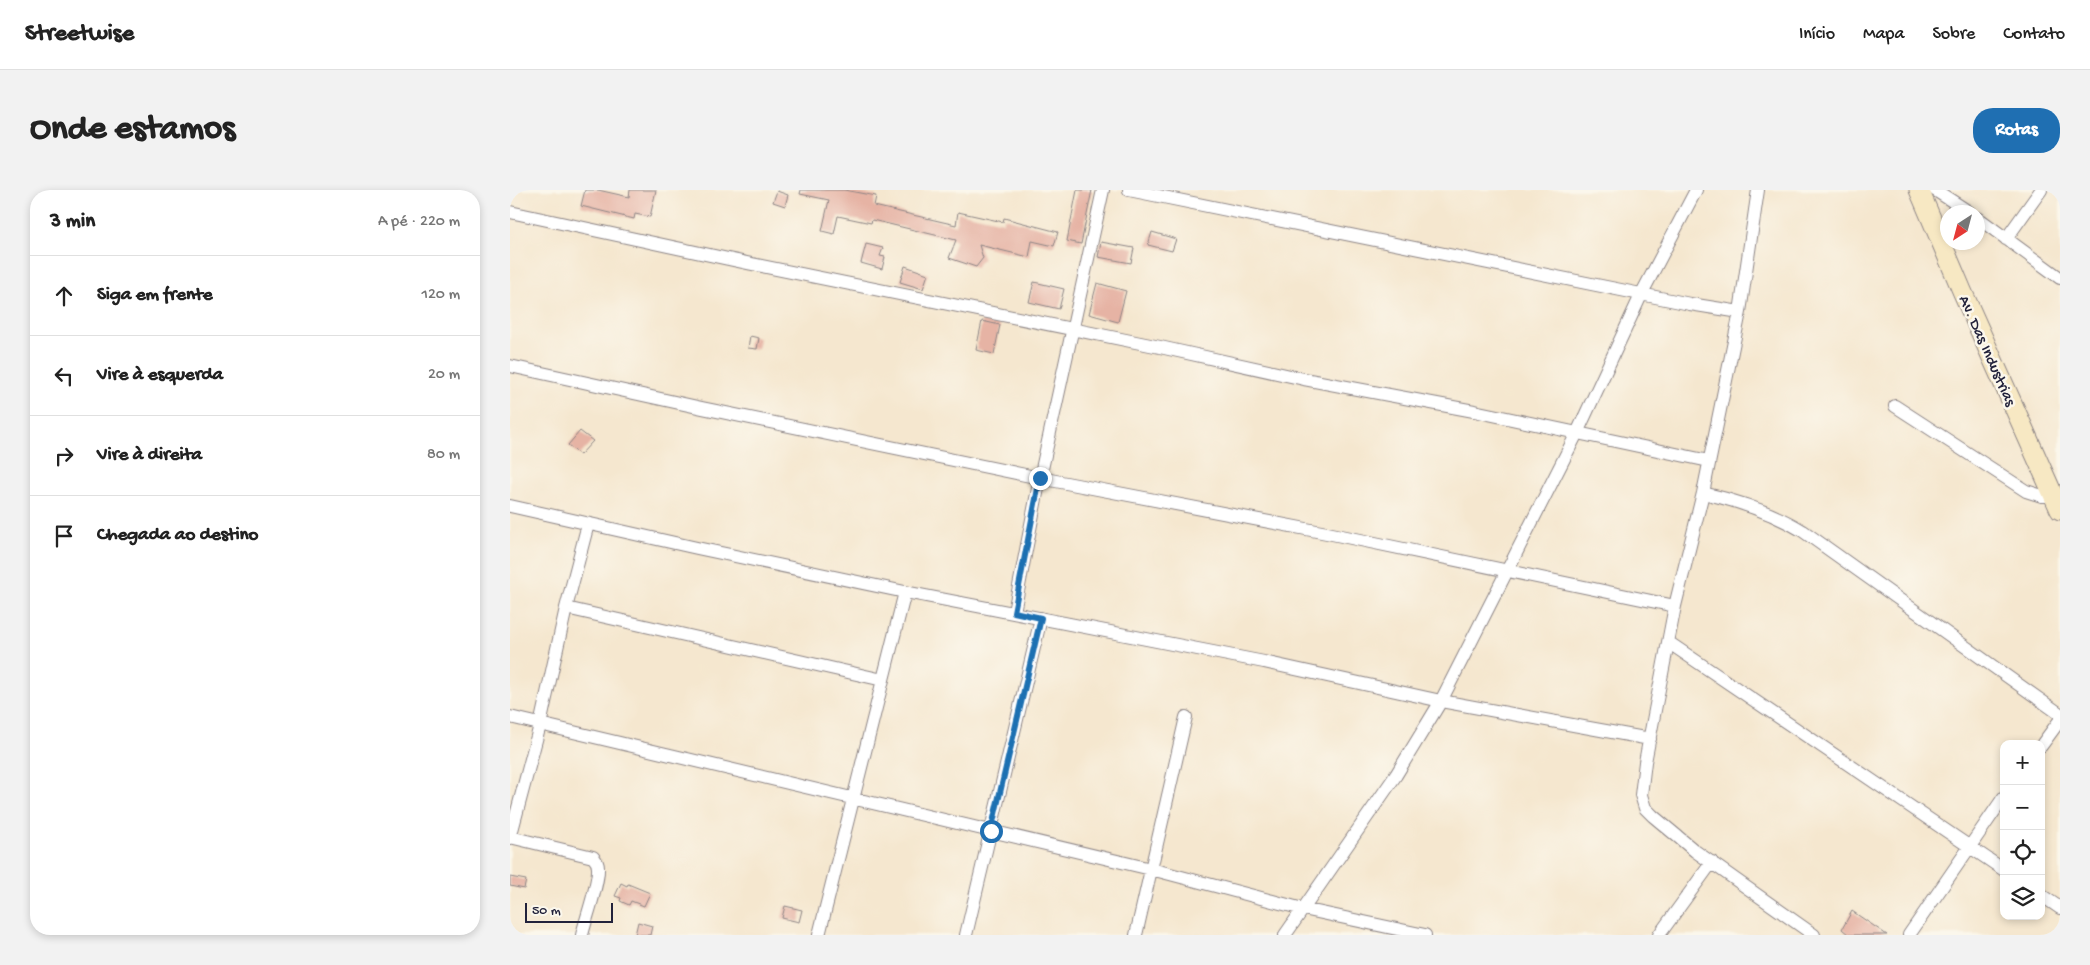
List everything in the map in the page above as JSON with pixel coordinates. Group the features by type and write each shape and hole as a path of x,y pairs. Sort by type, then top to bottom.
{"main road":[{"name":"Av. Das Industrias","path":"1919,190 1963,294 2057,503"}],"street":[{"path":"1014,612 1040,478 1103,190"},
{"path":"1129,190 1642,294 1740,312"},
{"path":"1285,935 1396,775 1441,701 1577,433 1642,294 1696,190"},
{"path":"1758,190 1740,312 1704,493 1675,606 1642,780 1641,795 1645,808 1712,862 1814,935"},
{"path":"1935,190 1958,205"},
{"path":"2006,239 2041,190"},
{"path":"510,212 872,289 1072,328 1304,379 1464,409 1709,461"},
{"path":"1985,223 2060,278"},
{"path":"510,366 1040,478 1332,534 1675,606"},
{"path":"1895,406 2026,491 2057,503"},
{"path":"1704,493 1734,500 1788,522 1803,531 2060,714"},
{"path":"510,506 905,592 1264,662 1441,701 1650,739"},
{"path":"582,935 597,877 597,861 593,857 510,838 540,725 566,608 588,524"},
{"path":"820,935 905,592"},
{"path":"566,608 883,680"},
{"path":"966,935 1041,618"},
{"path":"1668,642 2000,867"},
{"path":"510,717 1151,869 1303,909 1425,935"},
{"path":"1136,935 1186,717"},
{"path":"2045,741 2060,720"},
{"path":"1909,935 2000,803"},
{"path":"1659,935 1712,862"},
{"path":"2045,898 2060,908"}],"building":[{"path":"585,190 598,190 629,197 630,190 656,190 650,217 635,214 634,219 581,206"},
{"path":"801,190 844,190 876,196 874,206 956,225 958,212 1003,222 1004,218 1058,232 1054,246 1032,241 1029,257 979,245 983,258 976,267 949,258 956,240 872,220 871,223 838,216 834,234 822,231 829,200 800,194"},
{"path":"1077,190 1092,190 1081,244 1067,241"},
{"path":"777,191 788,195 785,206 773,202"},
{"path":"1152,232 1176,239 1172,251 1148,245"},
{"path":"1101,242 1134,248 1131,263 1098,257"},
{"path":"866,244 883,248 880,256 885,257 882,269 861,263"},
{"path":"905,266 928,274 923,289 900,282"},
{"path":"1034,282 1064,289 1059,309 1029,302"},
{"path":"1097,283 1126,291 1118,322 1089,314"},
{"path":"982,321 1000,325 994,354 976,350"},
{"path":"750,336 759,338 757,349 748,348"},
{"path":"580,431 593,441 580,455 568,445"},
{"path":"510,877 526,880 524,889 510,886"},
{"path":"621,883 650,893 644,906 631,901 629,905 620,901 621,898 615,896"},
{"path":"785,906 802,910 799,922 782,918"},
{"path":"1852,911 1887,935 1849,935 1842,929"},
{"path":"638,922 652,926 650,935 635,935"}],"route":[{"path":"991,831 1041,618 1014,612 1040,478"}]}
